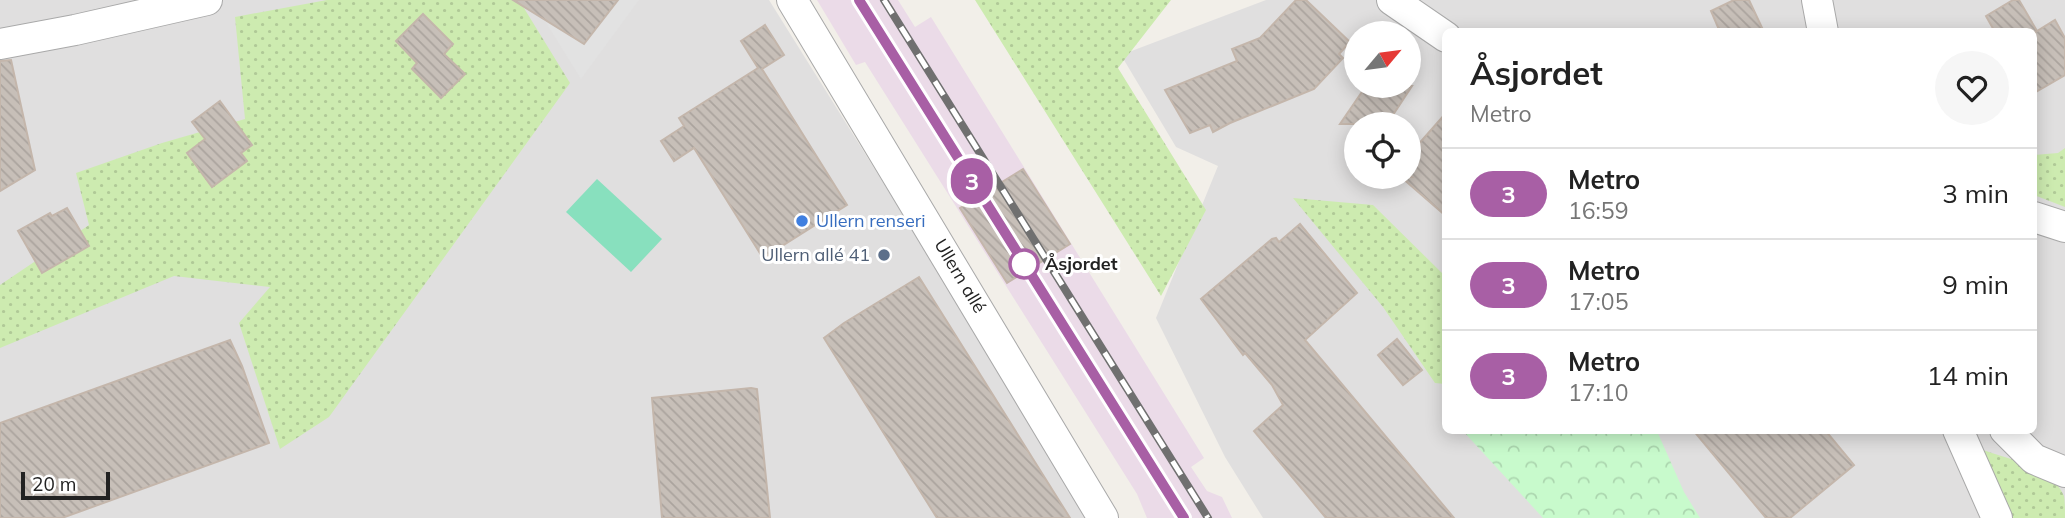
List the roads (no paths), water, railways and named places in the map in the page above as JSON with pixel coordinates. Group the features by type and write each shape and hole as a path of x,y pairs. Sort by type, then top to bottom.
{"street":[{"path":"0,44 206,0"},
{"name":"Ullern allé","path":"792,0 1104,518"},
{"path":"1392,0 1442,34"},
{"path":"1817,0 1822,28"},
{"path":"2037,217 2065,227"},
{"path":"1960,434 1997,518"},
{"path":"2009,434 2034,459 2065,472"}],"railway":[{"path":"859,0 1184,518"},
{"path":"884,0 1208,518"}],"metro line":[{"name":"3","path":"859,0 1184,518"}],"place":[{"name":"Ullern renseri","path":"802,221"},
{"name":"Ullern allé 41","path":"884,255"},
{"name":"Åsjordet","path":"1024,264"}]}
